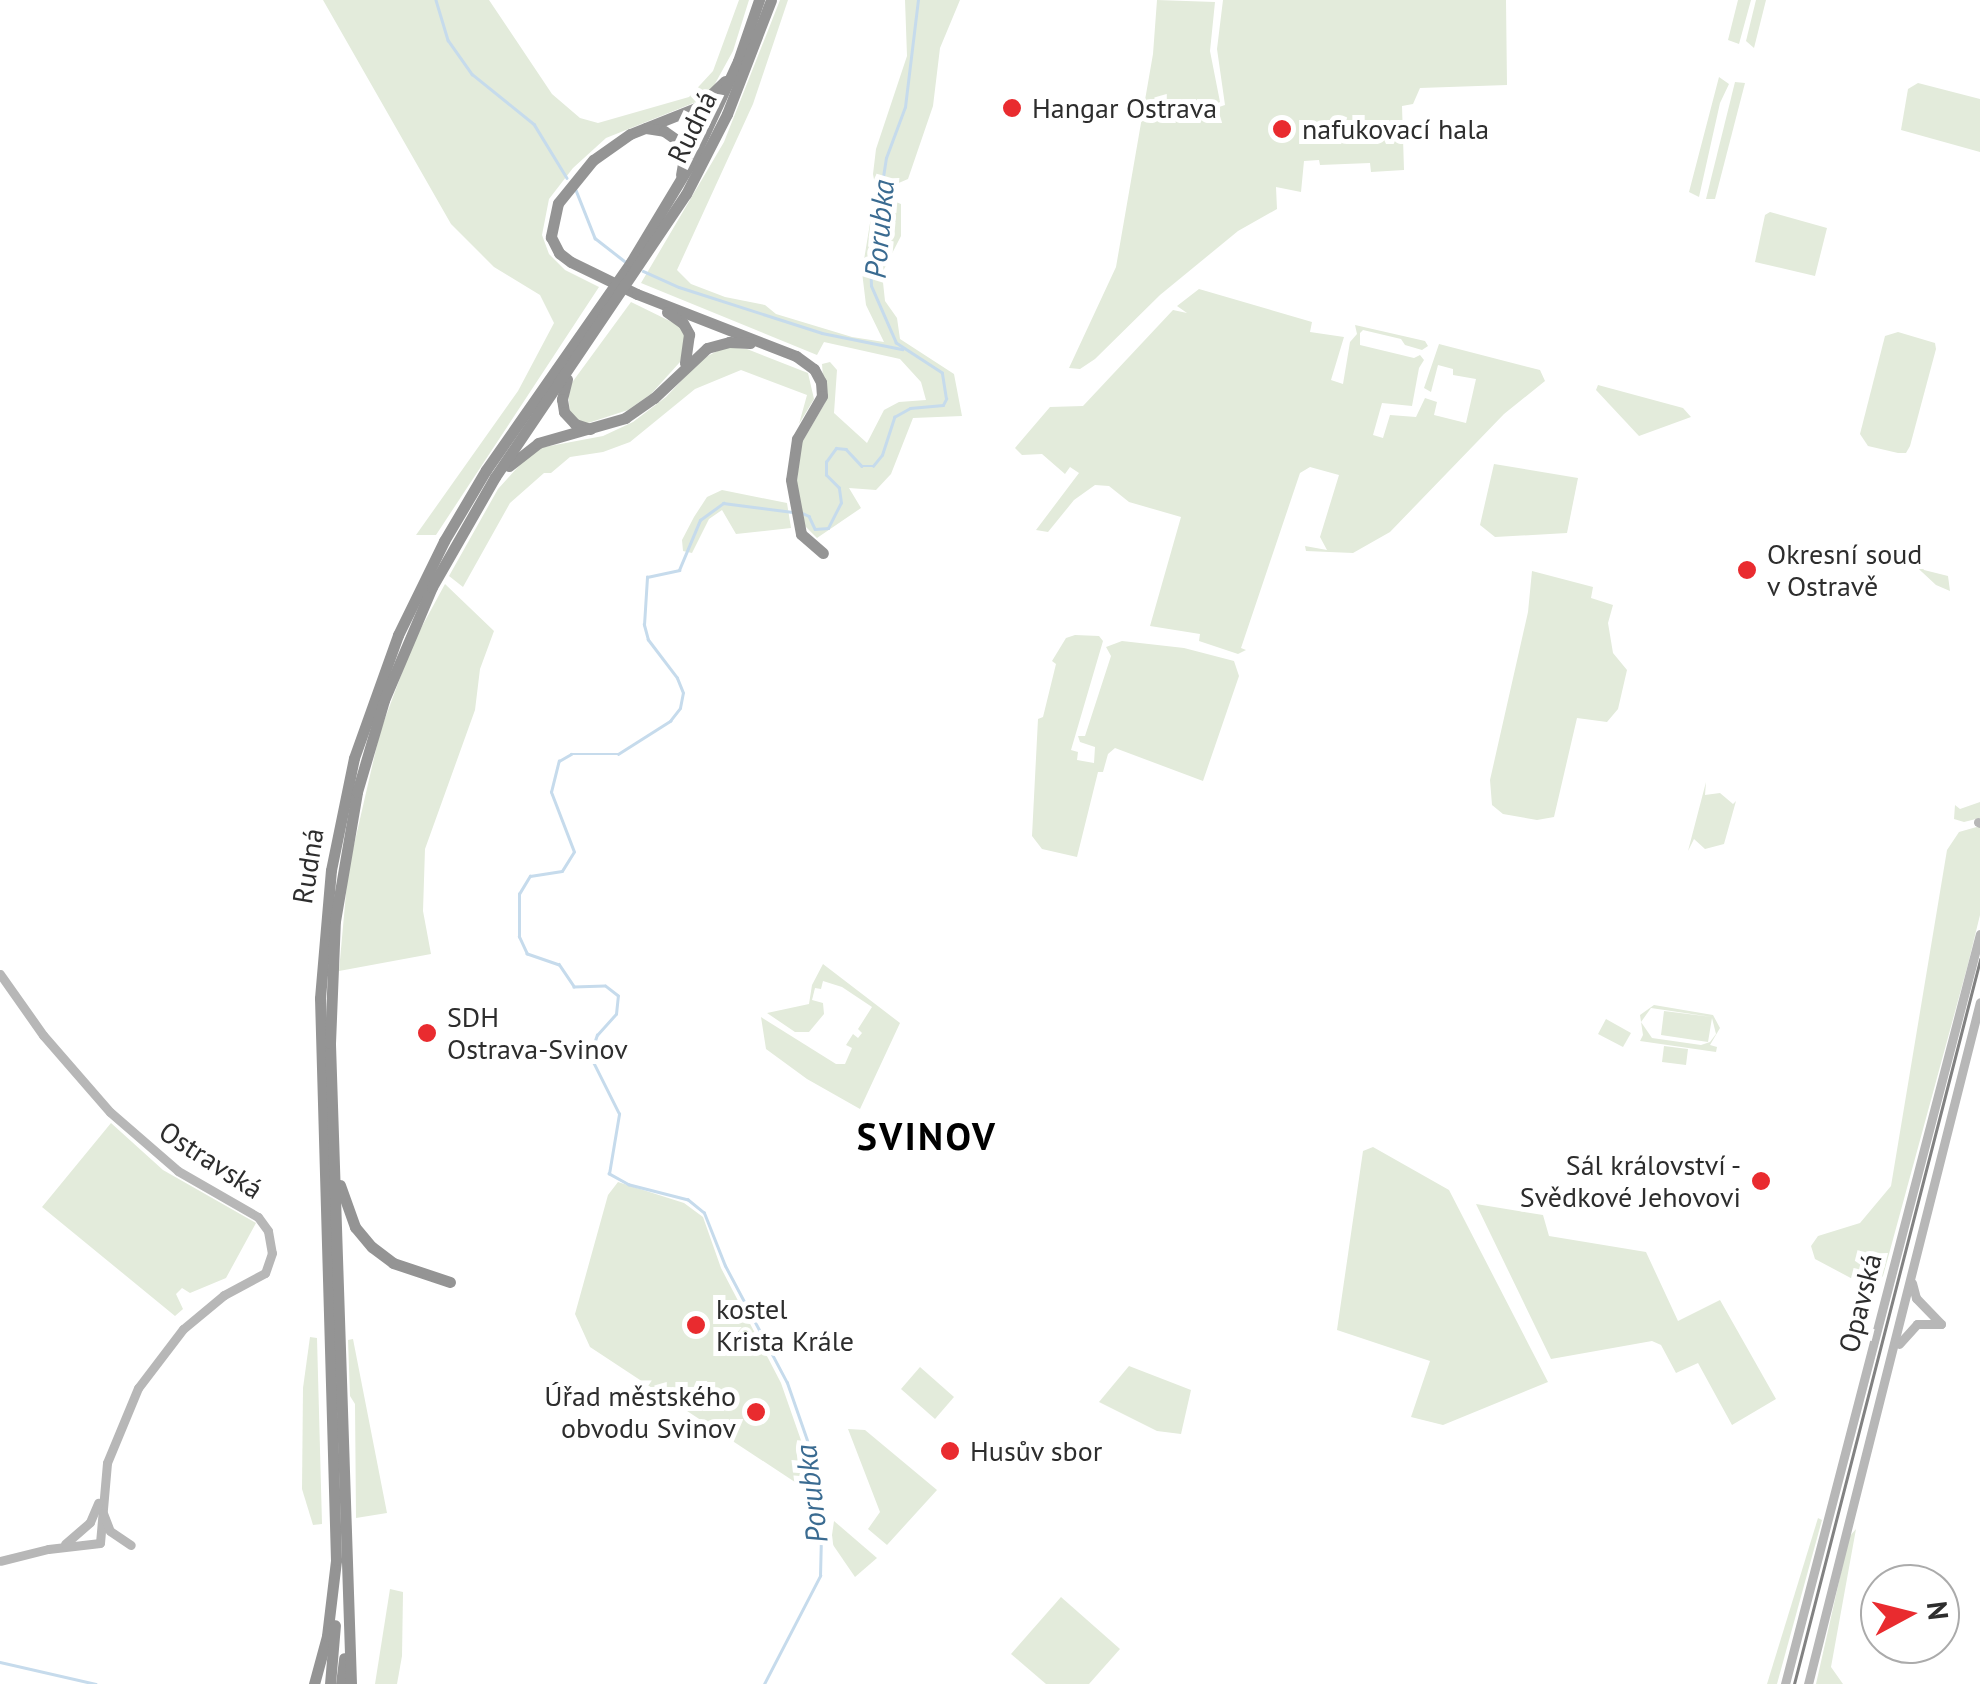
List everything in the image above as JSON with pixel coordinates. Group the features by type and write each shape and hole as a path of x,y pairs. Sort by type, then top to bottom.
{"highway":[{"name":"Rudná","path":"636,264 738,61 759,0"},
{"name":"Rudná","path":"636,264 717,137 770,0"},
{"path":"738,61 706,101 622,138 584,168 558,203 551,226 554,246 566,259 638,294 802,360 818,374 822,386 820,401 795,448 793,501 798,525 808,544 824,553"},
{"path":"644,128 664,130 680,142 684,158 676,188"},
{"path":"606,308 636,264"},
{"path":"638,294 685,325 690,342 684,367"},
{"name":"Rudná","path":"447,547 573,365 606,308"},
{"name":"Rudná","path":"340,1500 320,1081 324,921 338,828 354,758 382,672 486,470 606,308"},
{"path":"684,367 712,324"},
{"path":"477,504 530,447 594,430 640,408 715,344 760,343"},
{"path":"573,365 562,395 564,409 575,424 594,430"},
{"name":"Rudná","path":"340,1500 331,999 341,872 375,727 428,583"},
{"path":"333,1156 348,1213 372,1247 393,1262 450,1282"},
{"path":"340,1500 341,1684"},
{"path":"314,1684 341,1560"},
{"path":"330,1684 341,1560"},
{"path":"341,1560 350,1684"}],"main road":[{"name":"Opavská","path":"1785,1684 1980,934"},
{"name":"Ostravská","path":"0,974 52,1047 110,1112 172,1166 258,1217 270,1238 272,1257 267,1271 201,1312 149,1370 122,1419 101,1496 100,1543 61,1547"},
{"name":"Opavská","path":"1808,1684 1980,1002"},
{"path":"1893,1354 1909,1328 1941,1324 1916,1298 1911,1276"},
{"path":"101,1496 110,1531 131,1546"},
{"path":"0,1561 61,1547 90,1522 101,1496"}],"green space":[{"path":"323,0 489,0 552,94 580,118 598,123 689,97 713,71 739,0 749,0 733,51 711,91 701,100 606,138 573,168 549,199 542,235 549,254 565,270 599,287 436,535 416,535 518,391 554,323 540,295 494,267 451,224"},
{"path":"780,0 788,0 753,104 677,270 691,284 725,297 765,305 776,314 852,337 884,342 866,305 862,272 878,195 901,204 901,236 882,273 885,301 897,318 900,339 954,374 962,416 913,418 891,474 876,490 849,488 861,508 817,538 804,525 796,489 801,444 825,403 822,364 830,362 837,370 834,413 867,443 884,410 899,402 926,400 921,382 900,359 824,342 817,355 641,283 724,142"},
{"path":"905,0 960,0 940,48 933,106 908,179 887,188 875,185 873,174 876,149 907,56"},
{"path":"1157,0 1215,2 1210,51 1220,102 1204,112 1225,105 1217,49 1223,0 1506,0 1507,85 1420,88 1413,104 1402,106 1404,170 1371,172 1370,163 1320,165 1319,160 1304,161 1301,192 1276,187 1277,209 1238,231 1160,295 1095,359 1080,369 1069,368 1116,267 1153,54"},
{"path":"1738,0 1751,0 1739,44 1728,40"},
{"path":"1756,0 1766,0 1754,48 1746,41"},
{"path":"1719,77 1729,84 1720,103 1699,197 1689,192"},
{"path":"1735,82 1745,83 1715,199 1706,199"},
{"path":"1918,83 1980,99 1980,152 1901,130 1908,89"},
{"path":"1770,212 1827,228 1815,276 1755,262 1765,215"},
{"path":"1199,289 1312,322 1310,332 1344,337 1331,380 1343,384 1350,342 1357,334 1355,325 1425,341 1428,346 1422,350 1405,345 1401,339 1363,330 1360,333 1360,345 1414,358 1420,355 1424,360 1412,406 1382,403 1373,435 1383,438 1390,415 1416,417 1425,398 1437,402 1434,415 1466,423 1476,379 1453,375 1453,369 1438,365 1431,392 1424,388 1439,344 1540,370 1545,381 1504,414 1390,532 1353,553 1306,551 1305,546 1327,550 1320,537 1339,475 1310,467 1300,473 1241,648 1246,650 1238,654 1199,641 1200,634 1150,626 1181,517 1129,502 1109,486 1095,485 1074,500 1048,532 1036,530 1079,473 1070,467 1065,474 1042,454 1022,455 1015,448 1050,407 1083,406 1173,310 1187,313 1177,306"},
{"path":"631,302 680,326 686,338 680,362 651,394 628,410 585,424 570,415 568,388"},
{"path":"1898,332 1935,343 1936,349 1906,453 1868,446 1860,434 1885,336"},
{"path":"725,347 747,349 808,373 814,399 799,424 807,395 741,370 695,389 630,442 603,452 570,457 551,473 544,473 510,503 463,587 449,576 498,489 534,449 603,436 633,422 666,397 702,359"},
{"path":"1598,385 1683,408 1691,417 1639,436 1596,390"},
{"path":"1494,464 1578,478 1567,533 1495,537 1480,525"},
{"path":"722,490 787,503 791,528 736,534 722,510 709,519 692,553 683,551 682,540 694,517 707,497"},
{"path":"1908,559 1917,559 1924,570 1948,576 1950,591 1936,585"},
{"path":"1532,571 1593,587 1591,598 1613,605 1608,623 1613,653 1627,670 1618,709 1607,722 1577,718 1554,817 1537,820 1503,814 1492,805 1490,780 1528,612"},
{"path":"445,584 494,631 480,669 475,710 425,849 423,911 431,954 339,971 348,871 380,732 413,643"},
{"path":"1099,636 1103,641 1071,750 1078,752 1077,760 1094,763 1095,747 1080,742 1078,736 1085,736 1111,656 1106,647 1122,641 1184,648 1234,661 1239,676 1203,781 1115,748 1108,754 1103,772 1098,772 1077,857 1042,849 1032,836 1038,719 1043,717 1056,664 1052,661 1066,638"},
{"path":"1706,782 1705,795 1720,793 1733,804 1736,801 1724,844 1705,849 1694,839 1688,851"},
{"path":"1980,802 1980,818 1964,822 1954,819 1955,805 1960,809"},
{"path":"1980,826 1980,915 1968,964 1883,1276 1875,1283 1862,1284 1815,1259 1811,1246 1818,1236 1860,1223 1891,1186 1947,850 1959,832"},
{"path":"823,964 900,1023 860,1109 807,1079 766,1049 761,1017 836,1064 845,1064 852,1048 846,1045 853,1034 858,1038 862,1033 858,1029 872,1007 842,987 823,981 821,989 815,988 812,1000 823,1003 824,1014 809,1032 795,1032 767,1013 809,1004 812,985"},
{"path":"1654,1005 1713,1015 1720,1028 1710,1045 1717,1047 1716,1052 1640,1041 1640,1015","holes":["1651,1008 1712,1017 1664,1011 1661,1035 1708,1042 1712,1018 1716,1034 1710,1042 1701,1045 1652,1038 1641,1022"]},
{"path":"1606,1019 1631,1033 1623,1047 1598,1034"},
{"path":"1664,1046 1688,1049 1686,1065 1662,1062"},
{"path":"111,1123 163,1170 256,1223 226,1278 190,1293 182,1288 176,1294 183,1309 175,1316 42,1207"},
{"path":"1373,1147 1449,1190 1548,1382 1443,1425 1411,1417 1430,1361 1337,1330 1363,1151"},
{"path":"618,1182 684,1203 703,1217 721,1268 781,1383 810,1466 810,1492 590,1347 575,1314 608,1195"},
{"path":"1476,1204 1543,1215 1549,1236 1646,1252 1678,1321 1720,1300 1776,1399 1732,1425 1698,1363 1676,1373 1661,1345 1652,1341 1551,1359"},
{"path":"310,1337 317,1338 322,1524 313,1525 302,1489 303,1388"},
{"path":"353,1339 387,1513 356,1518 355,1404 350,1396 348,1340"},
{"path":"1129,1366 1191,1390 1181,1434 1157,1431 1099,1402"},
{"path":"920,1367 954,1397 935,1419 901,1389"},
{"path":"848,1429 865,1430 937,1490 887,1545 868,1529 880,1512"},
{"path":"1818,1518 1822,1520 1777,1684 1767,1684"},
{"path":"834,1521 877,1558 855,1577 831,1542"},
{"path":"1856,1529 1831,1667 1843,1684 1816,1684 1849,1537"},
{"path":"390,1589 403,1592 402,1656 397,1684 375,1684"},
{"path":"1061,1597 1120,1649 1089,1684 1046,1684 1011,1654"}],"waterway":[{"path":"436,0 448,40 472,74 534,124 567,178"},
{"name":"Porubka","path":"800,512 809,516 815,529 828,528 841,503 839,488 826,475 826,462 836,448 846,449 862,466 873,466 882,455 894,417 910,408 943,405 946,399 942,373 896,343 871,286 870,261 886,158 905,107 918,0"},
{"path":"576,190 595,238 627,263"},
{"path":"643,271 679,287 822,333 902,349"},
{"name":"Porubka","path":"764,1684 820,1576 821,1535 809,1446 787,1383 725,1266 704,1213 688,1200 629,1185 609,1174 619,1114 590,1056 597,1035 616,1014 618,996 605,986 574,987 559,965 527,954 519,937 519,894 530,876 562,871 574,852 551,792 559,761 571,754 618,754 670,721 680,708 683,693 677,678 648,640 644,625 647,577 679,570 700,520 723,503 792,512"},
{"path":"0,1662 96,1684"}],"tram line":[{"path":"1794,1684 1980,960"}],"place":[{"name":"Hangar Ostrava","path":"1012,108"},
{"name":"nafukovací hala","path":"1282,129"},
{"name":"Okresní soud v Ostravě","path":"1747,570"},
{"name":"SDH Ostrava-Svinov","path":"427,1033"},
{"name":"Sál království - Svědkové Jehovovi","path":"1761,1181"},
{"name":"kostel Krista Krále","path":"696,1325"},
{"name":"Úřad městského obvodu Svinov","path":"756,1412"},
{"name":"Husův sbor","path":"950,1451"}],"district":[{"name":"SVINOV","path":"927,1136"}]}
